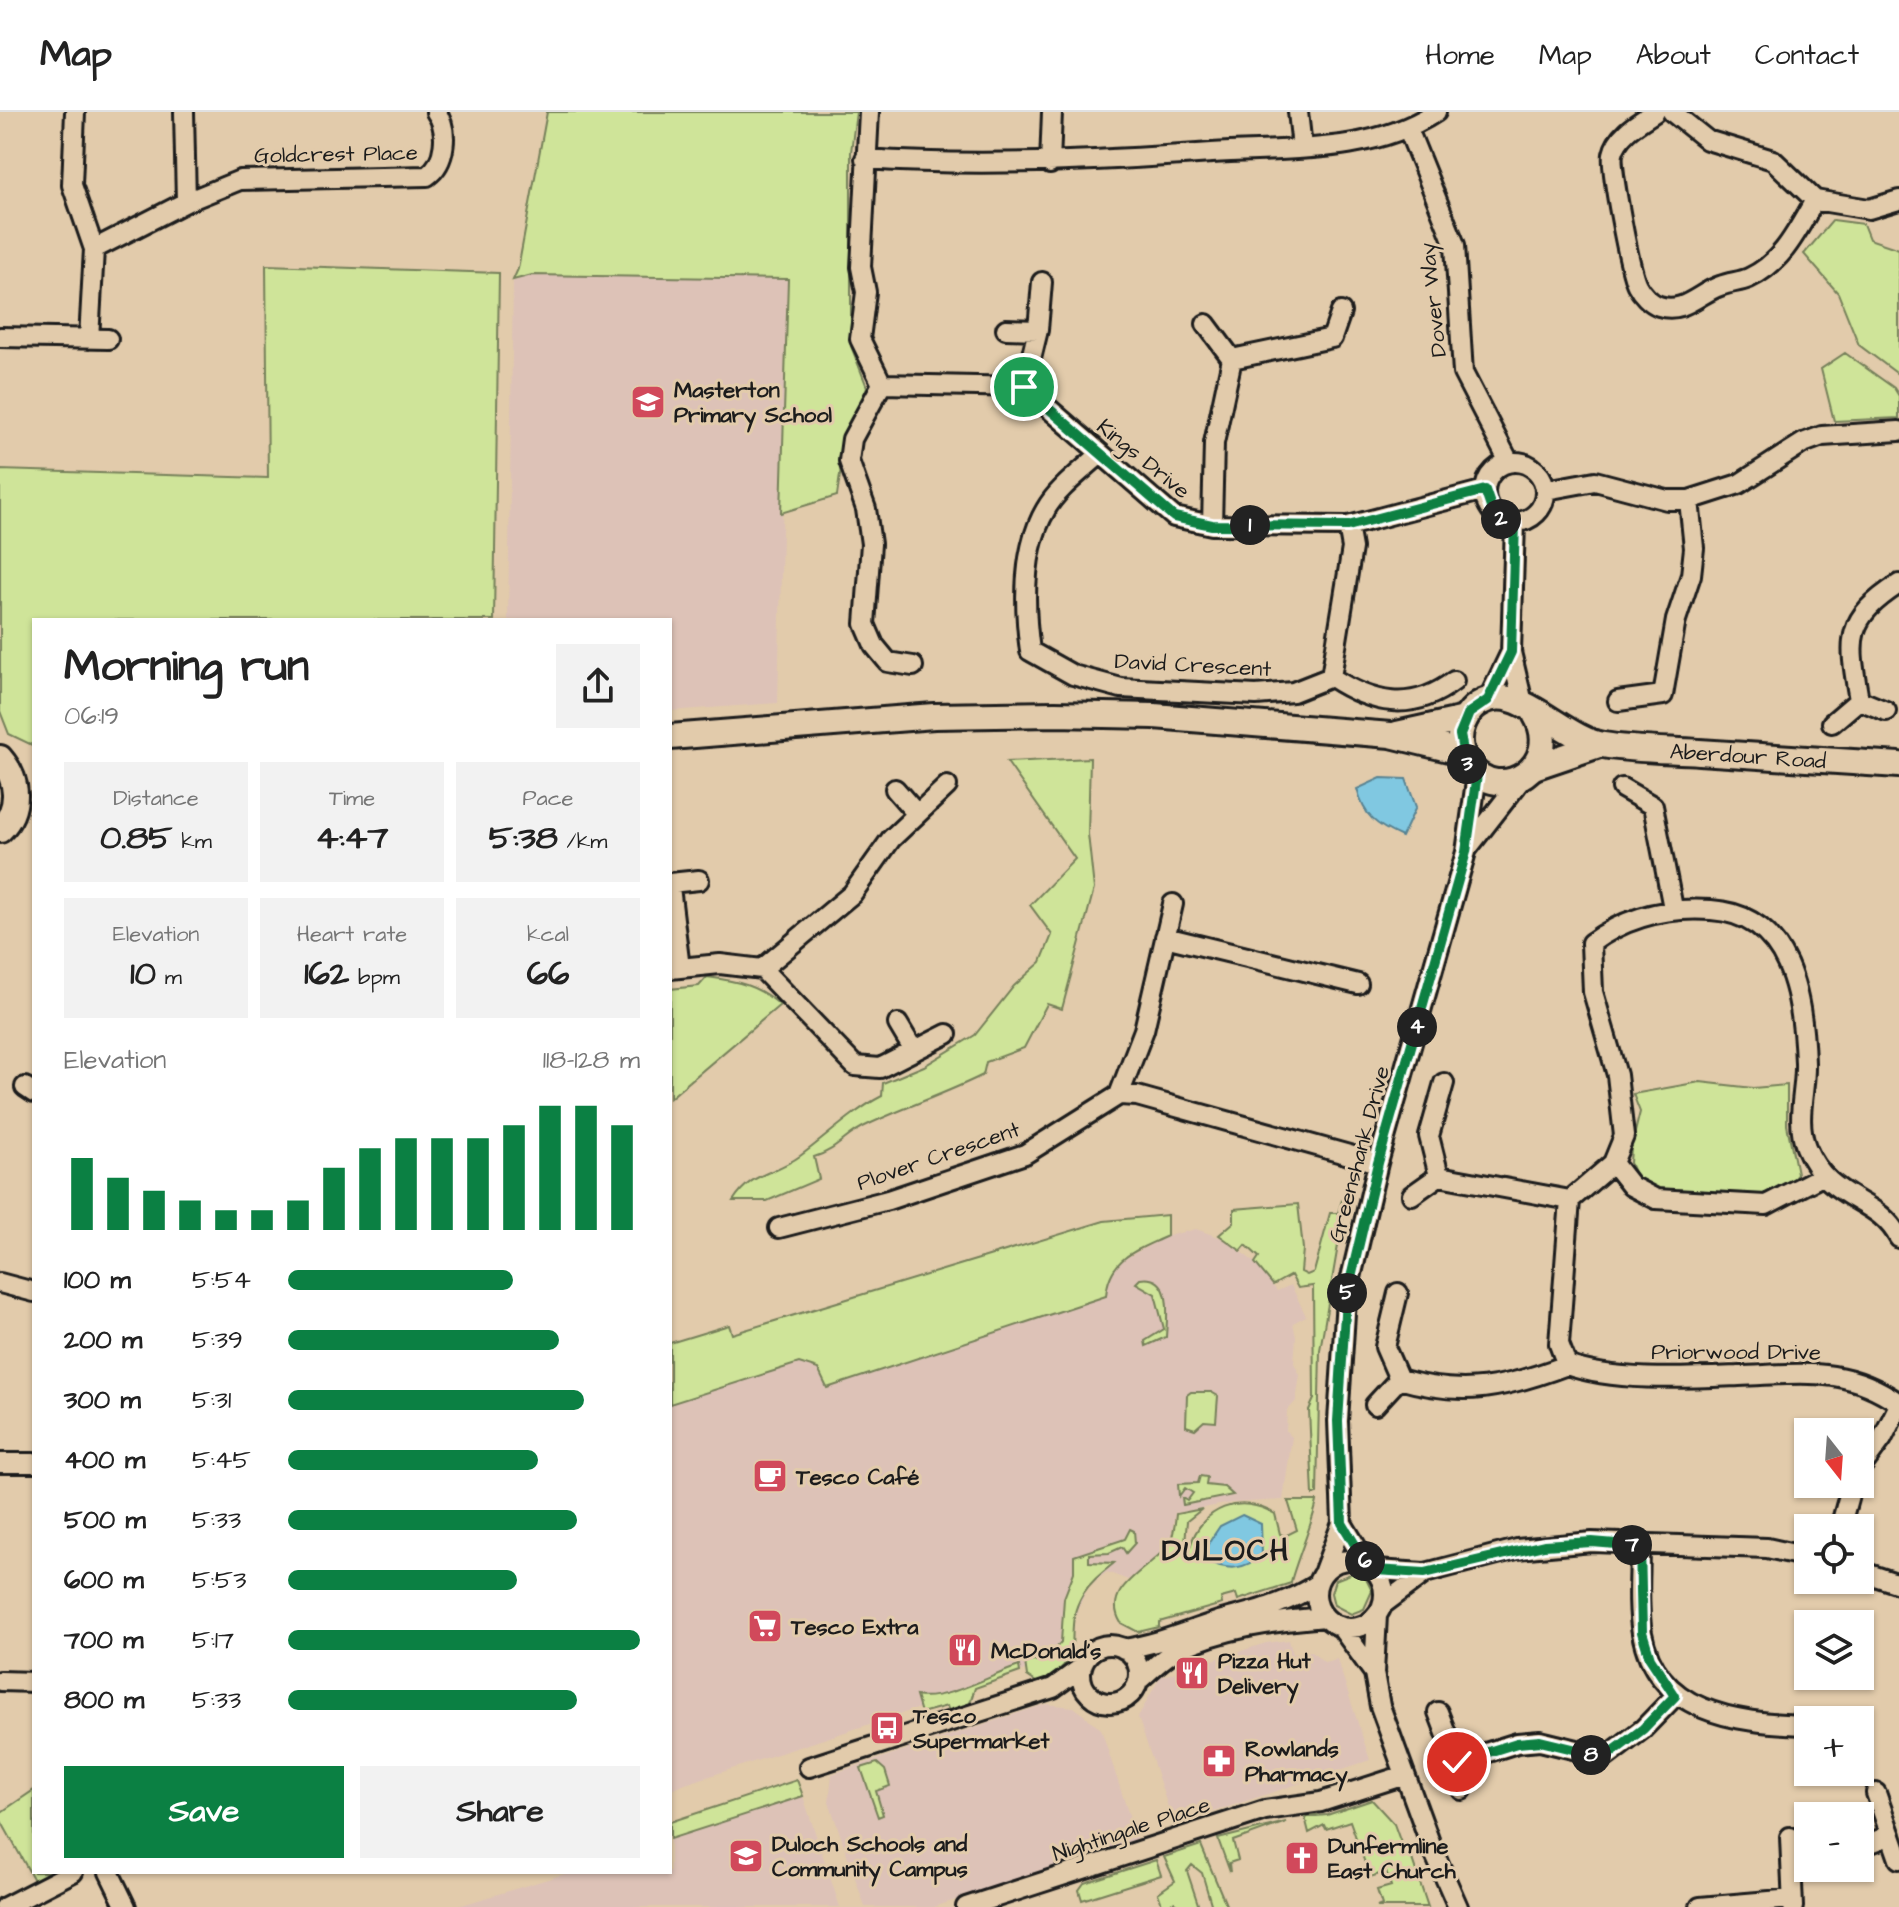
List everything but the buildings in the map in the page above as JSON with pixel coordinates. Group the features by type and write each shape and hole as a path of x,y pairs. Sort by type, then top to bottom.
{"main road":[{"name":"Aberdour Road","path":"1488,700 1506,698 1599,745 1899,765"},
{"path":"1477,774 1461,752 1460,735 1465,719 1474,707 1488,700"},
{"path":"1529,709 1544,740 1529,771"},
{"path":"672,737 934,716 1055,714 1154,716 1391,735 1461,752"},
{"path":"1391,735 1465,719"},
{"name":"Aberdour Road","path":"1477,774 1495,781 1599,745"},
{"path":"5,764 32,775"},
{"path":"5,764 15,785 5,824"},
{"path":"5,824 32,809"}],"street":[{"path":"0,337 98,339 94,249 72,185 75,112"},
{"path":"184,112 186,202"},
{"name":"Goldcrest Place","path":"94,249 186,202 253,178 427,176 439,165 444,141 444,128 436,112"},
{"path":"869,112 861,267 866,292 860,339 882,384"},
{"path":"1050,164 1052,112"},
{"path":"1298,112 1302,147"},
{"path":"865,159 938,164 1050,164 1342,147 1408,129 1436,112"},
{"path":"1655,112 1620,140 1612,161 1634,276 1643,293 1657,305 1676,308 1686,305 1720,286 1748,279 1767,268 1787,248 1815,200"},
{"path":"1672,112 1707,140 1773,160 1815,200 1869,209 1899,200"},
{"name":"Dover Way","path":"1408,129 1455,245 1463,373 1509,462"},
{"path":"882,384 1024,387 1038,330 1042,282"},
{"path":"1332,338 1341,312"},
{"path":"1206,324 1232,359 1214,443 1212,525"},
{"path":"1006,329 1038,330"},
{"path":"1332,338 1346,353"},
{"path":"1232,359 1332,338"},
{"path":"882,384 852,439 849,461 866,509 871,544 865,624 874,645 888,662 913,666"},
{"name":"Kings Drive","path":"1024,387 1174,517 1212,525 1348,526 1485,490"},
{"path":"1546,490 1595,481 1667,500 1689,500 1739,484 1803,443 1822,436 1899,431"},
{"name":"David Crescent","path":"1099,455 1046,507 1036,531 1024,607 1030,651 1073,675 1121,688 1256,695 1293,692 1331,677"},
{"path":"1509,462 1533,467 1542,477 1546,490 1539,511 1515,523 1493,513 1485,490 1492,473 1509,462"},
{"path":"1663,695 1676,620 1691,575 1694,548 1689,500"},
{"path":"1515,523 1511,652 1529,709"},
{"path":"1348,526 1352,548 1331,677 1359,695 1378,701 1438,694 1454,681"},
{"path":"1859,700 1850,645 1855,626 1875,599 1899,584"},
{"path":"1488,700 1511,652"},
{"path":"1618,701 1663,695"},
{"path":"1663,695 1677,710"},
{"path":"1859,700 1886,711"},
{"path":"1832,723 1859,700"},
{"path":"1466,852 1529,771"},
{"path":"1466,852 1477,774"},
{"path":"762,969 852,894 891,839 947,786"},
{"path":"1622,788 1653,806 1673,908"},
{"path":"895,789 916,813"},
{"name":"Greenshank Drive","path":"1321,1578 1342,1523 1338,1421 1346,1299 1378,1163 1466,852"},
{"path":"672,885 699,880"},
{"path":"1173,904 1144,1030 1119,1095 1137,1096 1378,1163"},
{"path":"1398,1293 1385,1347 1399,1379 1438,1391 1515,1384 1567,1365 1559,1344 1570,1200 1613,1163 1624,1136 1617,1075 1593,992 1591,943 1614,927 1673,908 1731,911 1748,918 1763,930 1791,967 1805,1064 1800,1123 1806,1146 1822,1176 1849,1198 1880,1213 1899,1238"},
{"path":"672,919 675,969 720,964 762,969 855,1066 880,1068 947,1034"},
{"path":"1165,937 1358,984"},
{"path":"898,1024 914,1051"},
{"path":"1439,1176 1429,1136 1444,1083"},
{"name":"Plover Crescent","path":"779,1228 888,1200 1025,1154 1119,1095"},
{"path":"1613,1163 1631,1186 1656,1199 1766,1205 1822,1176"},
{"path":"1412,1195 1439,1176 1570,1200"},
{"path":"0,1283 32,1291"},
{"name":"Priorwood Drive","path":"1567,1365 1593,1374 1737,1376 1807,1371 1859,1380 1899,1404"},
{"path":"1375,1405 1399,1379"},
{"path":"1874,1450 1899,1404"},
{"path":"0,1463 32,1463"},
{"name":"Greenshank Drive","path":"1342,1523 1370,1567"},
{"path":"1124,1649 1149,1645 1297,1598 1344,1560 1370,1567 1425,1573 1531,1547 1592,1542 1767,1548 1794,1554"},
{"path":"1640,1546 1642,1632 1650,1658 1675,1696 1710,1712 1794,1724"},
{"path":"1370,1567 1384,1590 1379,1610 1374,1673 1380,1706 1458,1907"},
{"path":"1053,1688 1106,1702 1120,1701 1128,1697 1138,1681 1174,1651 1271,1623 1333,1622 1362,1626 1425,1573"},
{"path":"1874,1576 1899,1584"},
{"path":"1321,1578 1317,1603 1374,1673"},
{"path":"809,1767 1053,1688 1082,1667 1097,1648 1116,1646 1124,1649 1136,1663 1138,1681"},
{"path":"1082,1667 1082,1680 1092,1696"},
{"path":"0,1681 32,1682"},
{"path":"1457,1762 1517,1743 1540,1741 1606,1757 1643,1729 1675,1696"},
{"path":"1438,1712 1457,1762 1462,1790"},
{"name":"Nightingale Place","path":"966,1907 1265,1810 1321,1802 1405,1775"},
{"path":"1876,1793 1899,1859"},
{"path":"1874,1842 1891,1835"},
{"path":"1700,1907 1792,1903 1790,1837"},
{"path":"5,1907 69,1874"},
{"path":"110,1874 126,1907"}],"shaded area":[{"name":"Masterton Primary School","path":"532,275 788,279 778,703 672,711 672,618 508,618 513,280"},
{"path":"1196,1229 1227,1240 1255,1263 1277,1291 1291,1285 1306,1316 1293,1323 1296,1337 1294,1363 1300,1375 1296,1401 1287,1411 1286,1431 1292,1437 1283,1500 1231,1503 1175,1513 1170,1542 1159,1555 1128,1580 1107,1572 1087,1588 1058,1658 919,1708 672,1788 672,1403 799,1363 818,1369 828,1388 1095,1300 1106,1296 1107,1280 1115,1264 1167,1236"},
{"path":"1289,1640 1293,1654 1312,1651 1324,1662 1337,1659 1370,1760 1174,1825 1138,1717 1160,1677 1266,1643"},
{"path":"1046,1704 1074,1707 1101,1729 1137,1840 934,1907 865,1907 829,1802 832,1774"},
{"name":"Duloch Schools and Community Campus","path":"803,1796 840,1907 455,1907 564,1874 672,1874 672,1838"}],"green space":[{"path":"547,112 856,112 851,152 851,346 867,387 845,440 837,496 781,513 788,279 532,275 513,280 518,269"},
{"path":"1833,220 1863,224 1869,239 1899,249 1899,375 1859,345 1838,293 1804,254"},
{"path":"266,265 499,273 494,618 32,618 32,745 9,734 0,711 0,470 268,478"},
{"path":"1845,353 1894,388 1899,396 1899,418 1834,421 1821,369"},
{"path":"1090,758 1088,834 1094,889 1062,1009 1047,1004 1024,1048 986,1062 983,1075 867,1125 814,1157 819,1179 767,1201 733,1201 748,1184 800,1156 882,1096 883,1083 924,1066 975,1035 1014,986 1041,962 1052,935 1030,905 1075,859 1007,762"},
{"path":"707,977 728,980 763,993 780,1005 672,1096 672,989 699,986"},
{"path":"1700,1082 1753,1088 1787,1085 1787,1125 1797,1173 1794,1180 1773,1195 1654,1189 1636,1177 1630,1163 1640,1112 1633,1094"},
{"path":"1346,1199 1320,1350 1317,1494 1313,1495 1309,1410 1314,1399 1313,1286 1298,1288 1291,1275 1273,1285 1255,1263 1259,1257 1246,1245 1241,1251 1219,1235 1234,1222 1234,1209 1298,1204 1303,1249 1301,1272 1307,1275 1314,1272 1330,1213 1338,1213 1342,1200"},
{"path":"1167,1215 1167,1236 1135,1251 1118,1264 1112,1272 1106,1296 827,1388 818,1369 799,1363 672,1403 672,1342 729,1325 732,1334 1104,1221"},
{"path":"1140,1279 1159,1283 1167,1308 1166,1337 1146,1346 1145,1341 1164,1329 1155,1294 1136,1283"},
{"path":"1191,1392 1211,1392 1218,1396 1216,1422 1204,1421 1195,1429 1186,1426 1187,1395"},
{"path":"1200,1476 1207,1477 1206,1485 1224,1487 1233,1495 1183,1505 1182,1498 1187,1501 1193,1493 1185,1488 1179,1496 1178,1484 1198,1483"},
{"path":"1288,1501 1317,1501 1291,1583 1238,1600 1236,1594 1221,1598 1222,1604 1159,1622 1159,1627 1138,1632 1121,1623 1116,1610 1122,1589 1169,1544 1176,1514 1202,1509 1187,1521 1185,1542 1190,1547 1203,1522 1213,1513 1236,1505 1262,1508 1275,1514 1280,1534 1285,1536 1297,1530"},
{"path":"1130,1529 1134,1531 1135,1543 1126,1553 1122,1547 1109,1553 1089,1554 1089,1562 1114,1563 1093,1581 1076,1608 1066,1663 1039,1684 1027,1676 1025,1662 1045,1660 1061,1642 1064,1598 1074,1572 1074,1556 1125,1539"},
{"path":"1353,1573 1366,1579 1372,1591 1364,1609 1351,1614 1334,1605 1331,1593 1335,1580"},
{"path":"1019,1666 1020,1672 975,1688 969,1706 949,1712 947,1706 921,1713 916,1696 954,1692"},
{"path":"877,1763 885,1770 890,1786 876,1791 883,1815 878,1817 861,1768"},
{"path":"797,1780 803,1796 672,1838 672,1821"},
{"path":"32,1791 32,1874 51,1874 35,1882 0,1819 0,1813"},
{"path":"1372,1800 1394,1824 1405,1854 1410,1853 1428,1907 1377,1907 1382,1905 1377,1890 1391,1886 1386,1872 1370,1877 1350,1821 1326,1829 1324,1825 1309,1833 1305,1817 1327,1815"},
{"path":"1286,1822 1233,1841 1238,1860 1229,1863 1230,1872 1218,1839"},
{"path":"1201,1845 1227,1907 1212,1907 1202,1873 1192,1865 1187,1871 1199,1907 1177,1907 1175,1902 1163,1907 1158,1893 1175,1881 1164,1857"},
{"path":"1156,1860 1161,1875 1082,1900 1079,1890 1084,1883"}],"water":[{"path":"1381,778 1406,779 1416,807 1402,837 1373,819 1360,799 1357,789"},
{"path":"1242,1515 1261,1524 1262,1555 1236,1567 1223,1567 1208,1561 1206,1547 1220,1526"}],"place":[{"name":"Masterton Primary School","path":"648,402"},
{"name":"Tesco Café","path":"770,1476"},
{"name":"Tesco Extra","path":"765,1626"},
{"name":"McDonald's","path":"965,1650"},
{"name":"Pizza Hut Delivery","path":"1192,1673"},
{"name":"Tesco Supermarket","path":"887,1728"},
{"name":"Rowlands Pharmacy","path":"1219,1761"},
{"name":"Duloch Schools and Community Campus","path":"746,1856"},
{"name":"Dunfermline East Church","path":"1302,1858"}],"district":[{"name":"DULOCH","path":"1226,1550"}],"route":[{"path":"1024,387 1174,517 1212,525 1348,526 1485,490 1493,513 1515,523 1511,652 1488,700 1474,707 1461,727 1461,752 1477,774 1466,852 1378,1163 1346,1299 1338,1421 1342,1523 1355,1540 1366,1563 1375,1570 1425,1573 1544,1545 1592,1542 1640,1546 1642,1632 1650,1658 1675,1696 1617,1752 1606,1757 1540,1741 1517,1743 1457,1762"}]}
